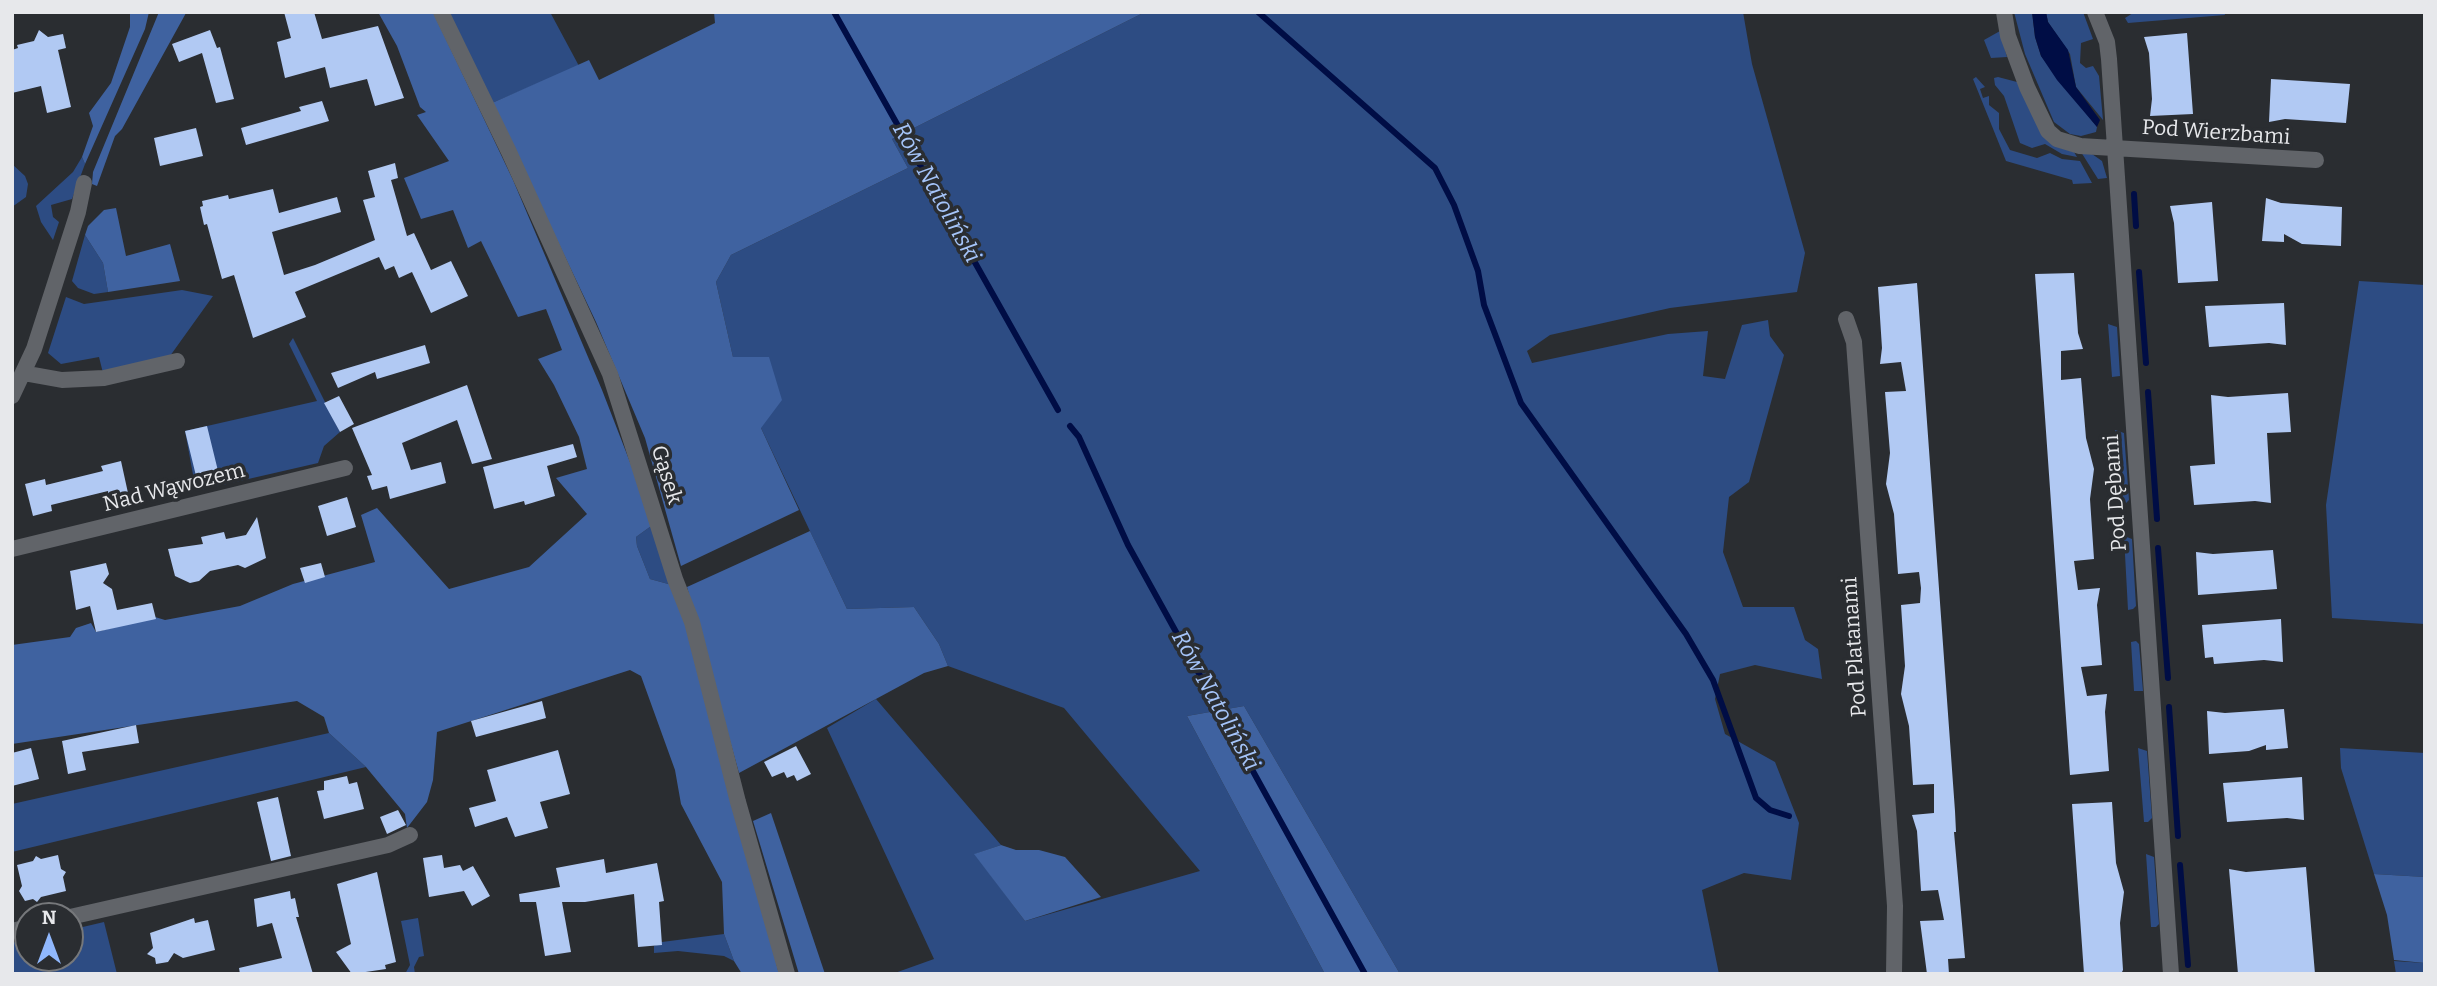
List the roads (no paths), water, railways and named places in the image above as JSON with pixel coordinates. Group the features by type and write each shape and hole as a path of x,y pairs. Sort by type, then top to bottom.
{"street":[{"name":"Gąsek","path":"441,12 520,176 610,374 675,579 692,622 738,802 787,974"},
{"name":"Pod Wierzbami","path":"2004,12 2019,66 2048,131 2057,139 2068,143 2113,148 2316,160"},
{"name":"Pod Dębami","path":"2095,12 2107,42 2171,974"},
{"path":"12,396 23,373 78,212 84,183"},
{"name":"Pod Platanami","path":"1846,319 1854,342 1856,369 1895,906 1894,974"},
{"path":"23,373 62,380 104,378 177,361"},
{"name":"Nad Wąwozem","path":"12,549 345,468"},
{"path":"84,914 388,845 410,835"}],"waterway":[{"name":"Rów Natoliński","path":"834,12 1058,410"},
{"path":"1258,12 1435,168 1454,205 1478,271 1484,305 1521,403 1686,634 1713,680 1756,798 1770,810 1789,816"},
{"path":"2134,194 2136,226"},
{"path":"2139,272 2146,363"},
{"path":"2148,392 2157,519"},
{"name":"Rów Natoliński","path":"1070,426 1079,437 1128,545 1365,974"},
{"path":"2158,548 2168,678"},
{"path":"2169,707 2178,836"},
{"path":"2180,865 2188,965"}]}
